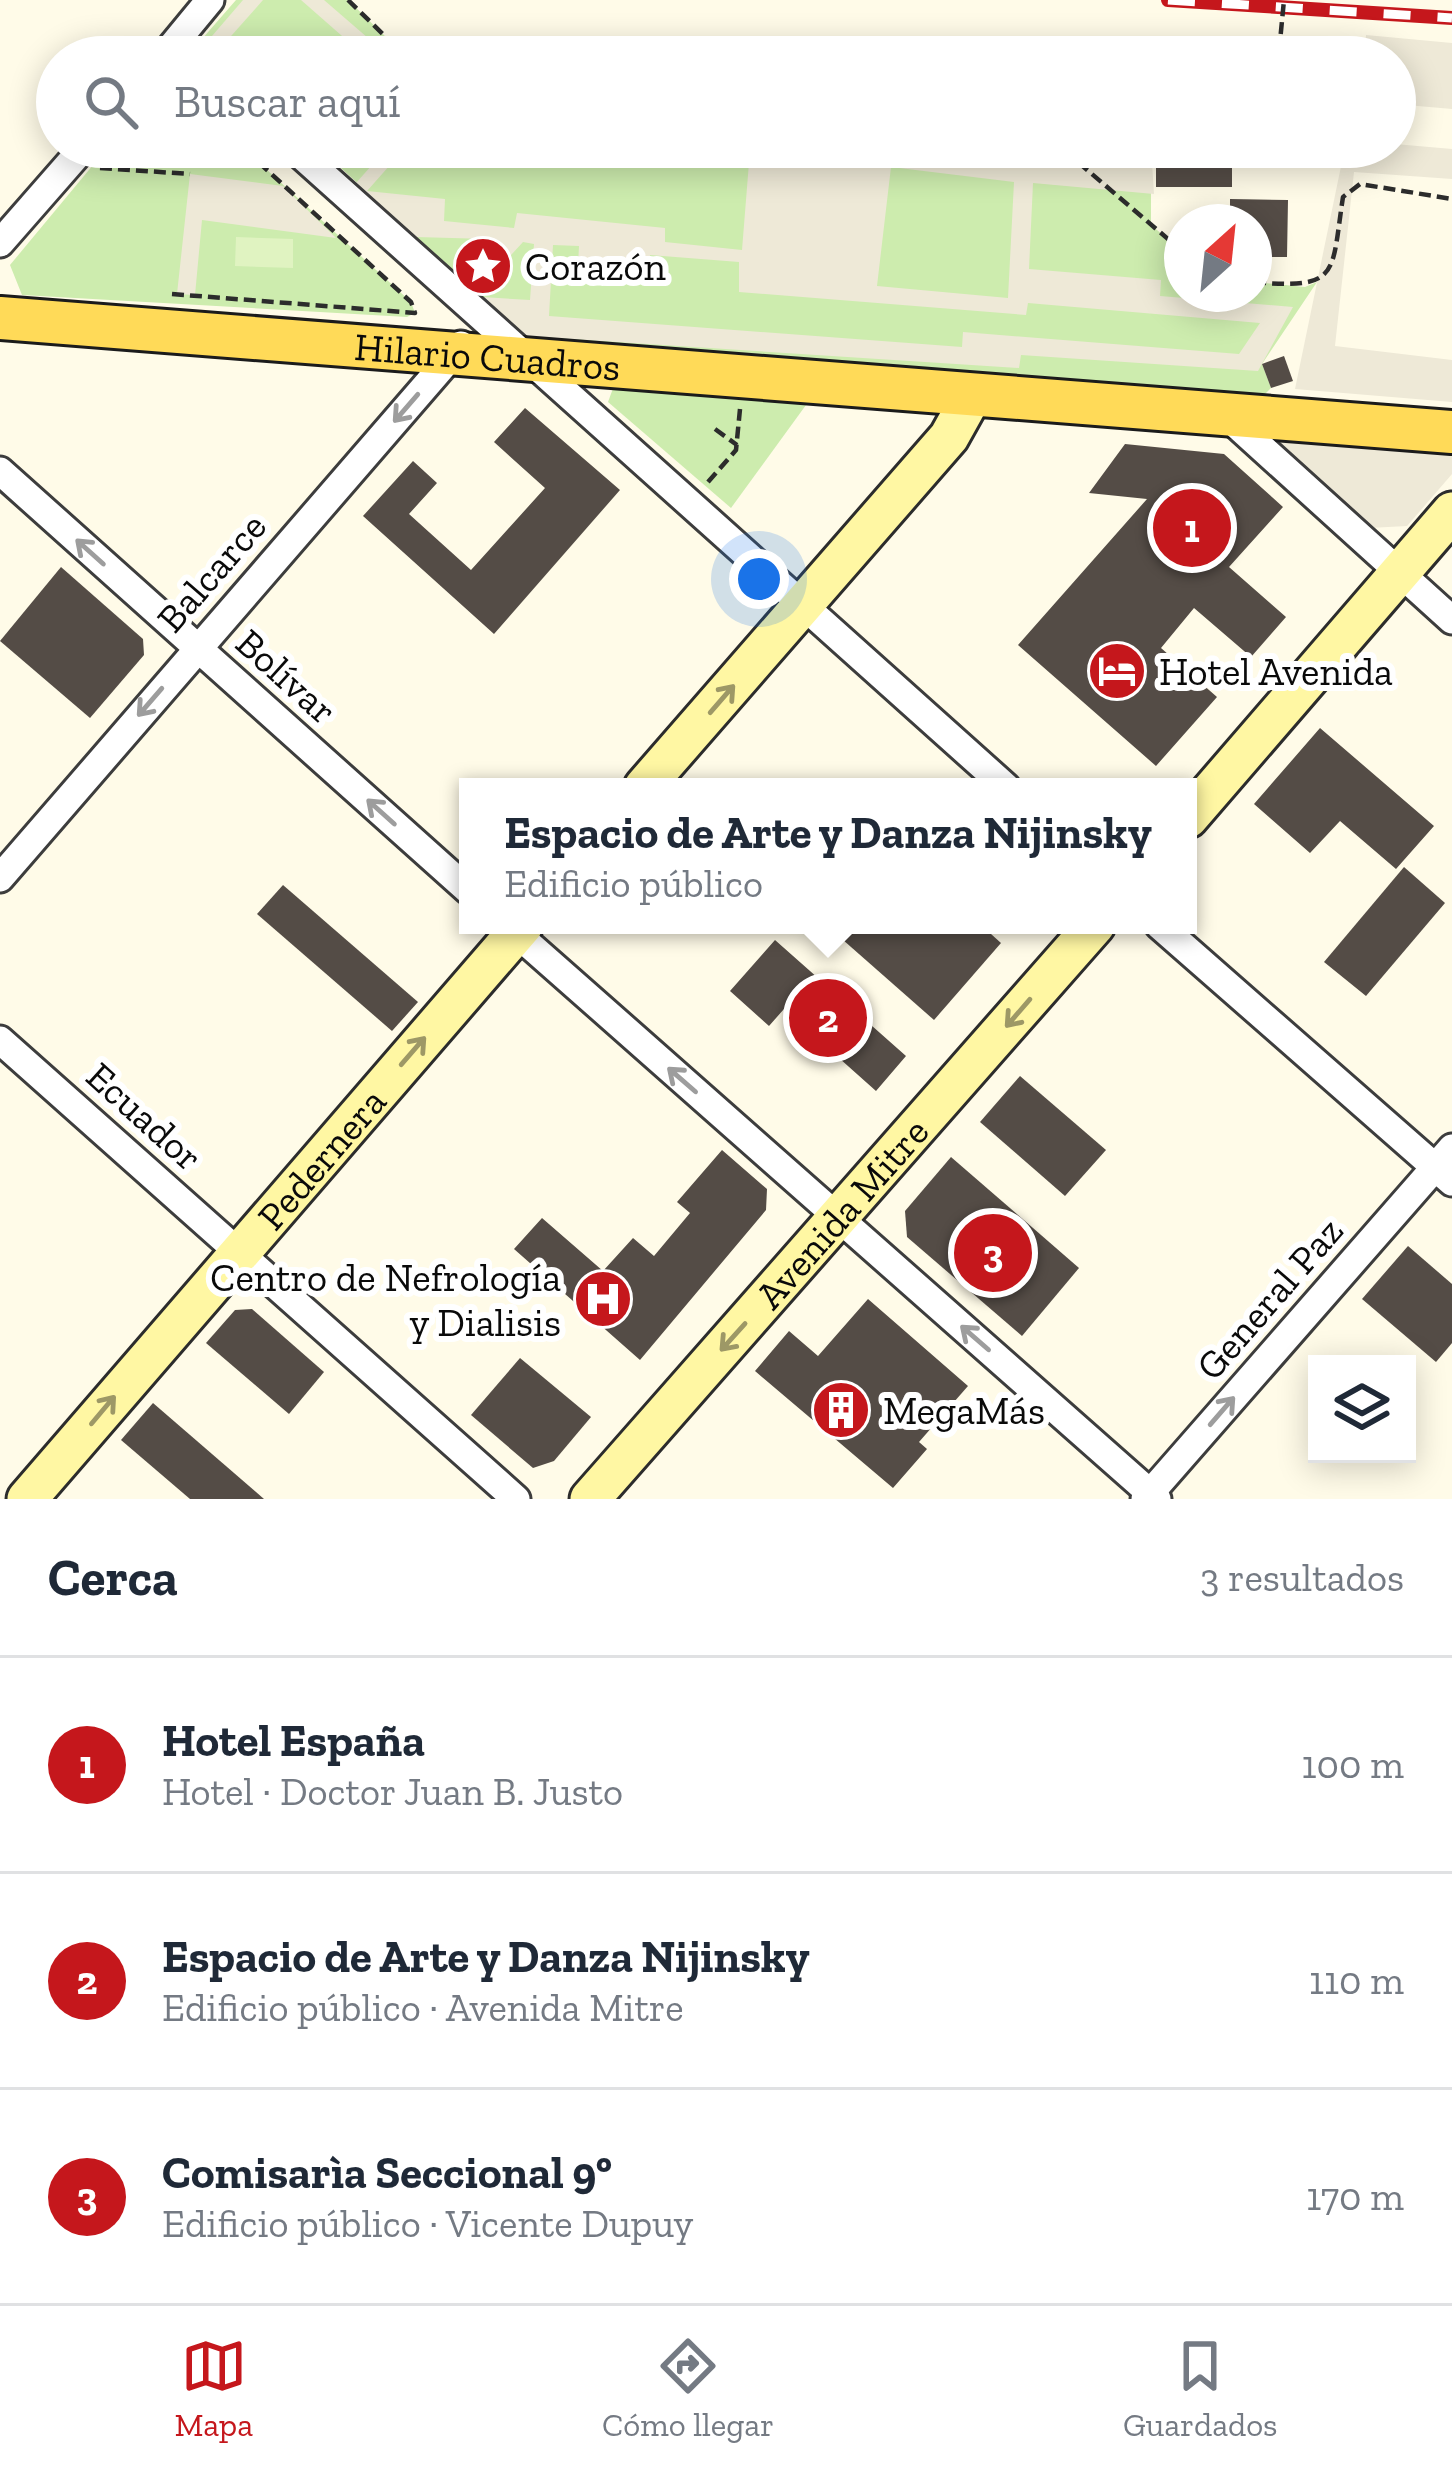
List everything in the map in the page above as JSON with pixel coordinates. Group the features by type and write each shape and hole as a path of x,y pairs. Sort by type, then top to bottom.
{"main road":[{"name":"Hilario Cuadros","path":"0,318 469,335 528,360 1452,432"}],"street":[{"path":"187,36 211,0"},
{"path":"0,242 75,168"},
{"path":"312,168 469,335"},
{"name":"Balcarce","path":"0,878 469,335"},
{"path":"528,360 996,778"},
{"path":"652,778 949,437 973,394"},
{"path":"1229,418 1452,620"},
{"name":"Bolívar","path":"0,471 459,882"},
{"path":"1197,808 1452,512"},
{"name":"Pedernera","path":"27,1499 510,934"},
{"path":"522,934 1151,1497"},
{"name":"Avenida Mitre","path":"590,1499 1087,934"},
{"path":"1170,934 1446,1165"},
{"name":"Ecuador","path":"0,1040 516,1499"},
{"name":"General Paz","path":"1151,1497 1446,1165"}],"path":[{"path":"348,0 384,36"},
{"path":"1281,36 1284,0"},
{"path":"104,168 190,174"},
{"path":"154,293 415,313 411,302 265,168"},
{"path":"1085,168 1164,236"},
{"path":"1272,283 1305,286 1317,282 1332,265 1343,196 1360,184 1452,199"},
{"path":"717,496 704,485 722,472 737,445 740,408"},
{"path":"716,429 737,445"}],"green space":[{"path":"236,0 348,0 385,36 205,36"},
{"path":"91,168 265,168 411,302 415,313 407,317 22,295 10,265"},
{"path":"341,168 1151,168 1151,225 1164,236 1164,312 1272,312 1272,284 1305,287 1317,282 1262,364 1271,388 1253,406 539,349"},
{"path":"236,237 293,239 293,268 235,266"},
{"path":"615,383 806,405 731,508 608,402"}],"shaded area":[{"path":"243,0 263,0 231,36 212,36"},
{"path":"301,0 324,0 366,36 342,36"},
{"path":"1416,40 1452,43 1452,109 1416,106"},
{"path":"1416,146 1452,149 1452,179 1354,172 1335,346 1452,360 1452,402 1295,389 1341,168 1416,168"},
{"path":"369,168 387,168 367,191 445,199 444,221 514,228 517,213 665,228 665,242 742,250 749,168 891,168 877,286 1008,298 1014,182 899,168 1152,168 1154,194 1033,183 1029,269 1161,280 1164,312 1272,312 1272,305 1293,307 1258,371 1021,355 1019,368 524,336 482,297 530,300 534,244 523,242 477,292 457,274 488,239 416,237 356,183","holes":["553,245 579,246 578,265 648,271 650,255 739,262 739,292 1026,315 1028,303 1260,323 1239,354 963,332 962,347 549,316"]},
{"path":"190,174 283,186 336,238 202,220 195,295 177,294"},
{"path":"1277,442 1452,455 1452,474 1407,526 1369,528"}],"building":[{"path":"1156,168 1232,168 1232,187 1156,187"},
{"path":"1230,199 1288,200 1287,257 1272,257 1272,204 1230,204"},
{"path":"1284,356 1293,381 1271,388 1262,364"},
{"path":"525,408 620,490 494,634 363,516 413,461 437,483 409,514 471,570 545,488 494,442"},
{"path":"1125,444 1224,454 1283,507 1229,567 1286,617 1251,657 1194,608 1161,648 1217,697 1156,766 1018,645 1147,499 1089,493"},
{"path":"61,567 143,639 144,655 90,718 0,641"},
{"path":"1320,728 1434,826 1396,869 1340,821 1310,853 1254,804"},
{"path":"1404,867 1445,903 1366,996 1324,962"},
{"path":"283,885 418,1002 392,1031 257,914"},
{"path":"836,934 991,934 1001,943 934,1020"},
{"path":"775,940 906,1056 876,1091 784,1009 769,1026 730,991"},
{"path":"1020,1076 1106,1150 1065,1196 980,1122"},
{"path":"722,1150 767,1189 766,1210 640,1360 514,1249 542,1218 603,1271 633,1238 654,1256 690,1213 677,1202"},
{"path":"951,1157 1079,1268 1022,1336 907,1237 905,1211"},
{"path":"1408,1246 1452,1284 1452,1343 1436,1362 1362,1299"},
{"path":"868,1299 968,1386 919,1442 927,1449 893,1488 755,1371 789,1331 818,1356"},
{"path":"252,1309 324,1372 289,1414 206,1343 235,1310"},
{"path":"520,1358 591,1417 554,1461 533,1468 471,1415"},
{"path":"153,1403 264,1499 190,1499 121,1440"}],"railway":[{"path":"1168,0 1452,18"}],"place":[{"name":"Corazón","path":"483,266"},
{"name":"Hotel España","path":"1192,528"},
{"name":"Hotel Avenida","path":"1117,671"},
{"name":"Espacio de Arte y Danza Nijinsky","path":"828,1018"},
{"name":"Comisarìa Seccional 9°","path":"993,1253"},
{"name":"Centro de Nefrología y Dialisis","path":"603,1299"},
{"name":"MegaMás","path":"841,1410"}]}
